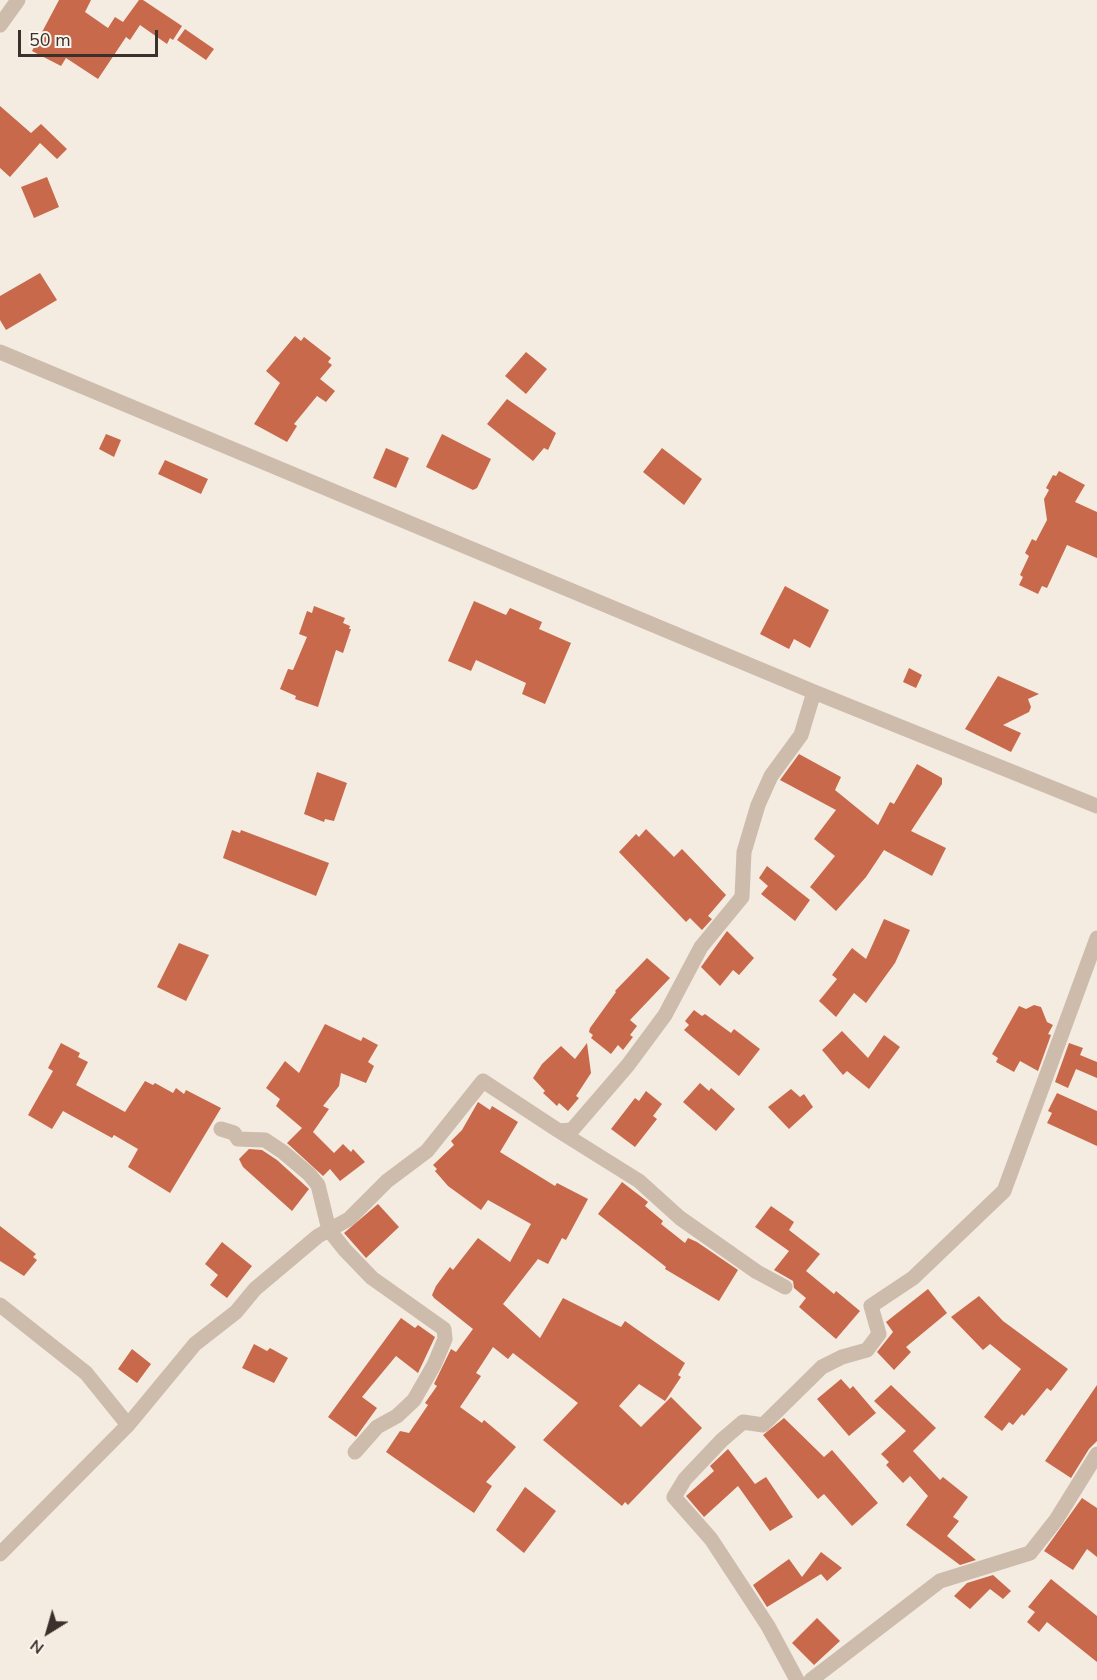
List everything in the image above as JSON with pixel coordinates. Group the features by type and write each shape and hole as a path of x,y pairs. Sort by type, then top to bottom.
{"street":[{"path":"0,24 18,0"},
{"path":"0,352 814,692 1097,806"},
{"path":"559,1131 572,1130 628,1065 665,1015 701,947 742,897 744,852 758,805 771,776 801,735 814,692"},
{"path":"797,1680 768,1626 711,1539 674,1497 685,1479 722,1440 743,1422 763,1425 822,1367 842,1357 867,1350 879,1334 871,1306 913,1278 1004,1191 1097,938"},
{"path":"0,1554 128,1425 195,1344 236,1312 255,1289 273,1274 329,1230 349,1219 387,1181 427,1151 483,1081 639,1181 680,1218 757,1272 784,1287"},
{"path":"221,1129 234,1133 238,1138 264,1140 283,1152 309,1174 318,1185 329,1230 372,1278 444,1329 445,1339 442,1348 414,1400 397,1416 377,1427 355,1452"},
{"path":"0,1305 86,1373 128,1425"},
{"path":"811,1680 940,1581 1030,1552 1056,1520 1097,1455"}],"building":[{"path":"59,0 91,0 85,12 108,28 115,17 123,22 139,0 143,0 182,26 173,40 170,38 167,44 140,25 130,40 126,37 98,79 66,58 61,66 32,51"},
{"path":"185,29 214,49 206,60 177,40"},
{"path":"0,106 31,133 41,124 67,149 57,159 40,143 10,177 0,168"},
{"path":"47,177 59,207 34,218 21,187"},
{"path":"40,273 57,300 6,330 0,320 0,296"},
{"path":"295,336 301,341 304,337 331,358 328,362 332,365 320,379 335,391 326,402 317,396 294,424 297,426 287,442 254,424 280,383 266,371"},
{"path":"526,352 547,369 526,394 505,376"},
{"path":"507,399 556,433 548,450 544,448 533,461 487,424"},
{"path":"106,434 121,440 114,457 99,449"},
{"path":"442,434 491,459 477,488 473,490 426,467"},
{"path":"386,448 409,458 396,488 373,478"},
{"path":"662,448 702,479 684,505 643,472"},
{"path":"165,460 208,479 201,494 158,474"},
{"path":"1059,471 1085,485 1075,502 1097,512 1097,558 1067,545 1047,588 1042,586 1038,594 1019,585 1023,577 1020,575 1029,556 1025,553 1032,539 1036,541 1047,520 1044,499 1049,490 1046,488 1053,475 1056,476"},
{"path":"785,586 829,610 810,648 794,639 789,649 760,634"},
{"path":"474,601 506,615 510,608 542,622 539,629 571,643 545,704 522,694 526,683 476,660 471,671 448,661"},
{"path":"314,606 345,618 343,623 351,629 343,653 336,650 318,707 295,699 296,696 280,689 288,669 293,670 307,637 299,634 307,611 312,613"},
{"path":"909,668 922,675 916,688 903,682"},
{"path":"998,676 1039,694 1028,699 1031,707 1029,712 1003,725 1021,733 1011,752 965,729"},
{"path":"799,754 841,777 835,790 878,825 890,802 894,804 917,764 942,778 942,784 911,831 946,848 932,876 884,850 866,877 836,911 810,887 835,856 814,839 836,810 780,780"},
{"path":"317,772 347,783 334,821 325,819 324,822 304,814"},
{"path":"646,829 674,857 682,849 726,895 708,916 712,919 702,930 690,918 686,922 619,852 636,834 639,837"},
{"path":"232,830 240,833 241,830 329,863 316,896 223,858"},
{"path":"767,866 810,900 795,921 761,894 768,886 759,878"},
{"path":"884,919 910,930 895,963 866,1003 854,993 836,1017 819,1001 837,979 832,975 852,948 866,959"},
{"path":"727,931 754,958 739,975 733,970 720,986 701,967"},
{"path":"179,943 209,955 186,1001 157,987"},
{"path":"647,958 670,978 630,1020 637,1026 630,1035 633,1037 623,1050 618,1045 611,1054 591,1038 593,1035 589,1032 590,1028 615,991"},
{"path":"1034,1005 1041,1007 1047,1022 1053,1025 1048,1034 1051,1035 1038,1071 1020,1061 1014,1072 996,1062 998,1058 992,1054 1019,1006 1026,1009"},
{"path":"694,1010 702,1016 705,1014 731,1033 734,1029 760,1049 739,1076 684,1030 689,1025 685,1021"},
{"path":"325,1024 361,1041 363,1037 378,1045 368,1062 374,1066 366,1083 341,1073 339,1086 323,1106 329,1109 313,1132 334,1153 343,1144 351,1152 353,1149 365,1162 340,1181 330,1169 323,1176 287,1143 302,1128 276,1106 280,1099 266,1088 285,1061 299,1073"},
{"path":"842,1031 868,1058 884,1035 900,1047 869,1089 847,1071 843,1075 822,1050"},
{"path":"61,1043 80,1053 78,1057 88,1062 76,1085 125,1112 145,1081 153,1085 155,1083 173,1093 176,1088 184,1094 186,1090 221,1108 170,1193 128,1167 138,1149 114,1135 112,1138 63,1111 52,1129 28,1115 53,1071 48,1068"},
{"path":"587,1043 591,1073 576,1096 579,1098 568,1111 559,1103 557,1106 543,1093 545,1091 533,1078 542,1064 561,1046 575,1059"},
{"path":"1069,1043 1083,1048 1080,1055 1097,1062 1097,1078 1076,1069 1068,1088 1055,1082"},
{"path":"700,1083 709,1091 711,1088 735,1109 716,1131 683,1102"},
{"path":"791,1089 800,1097 804,1094 813,1107 789,1129 768,1107"},
{"path":"646,1091 662,1104 653,1116 657,1119 635,1147 611,1129 635,1098 639,1101"},
{"path":"1057,1093 1097,1111 1097,1146 1047,1123 1052,1113 1048,1111"},
{"path":"478,1102 490,1110 492,1106 518,1122 500,1152 555,1186 557,1183 588,1199 566,1240 562,1238 548,1264 538,1259 503,1304 540,1338 563,1298 621,1327 625,1321 685,1363 678,1375 681,1377 665,1401 639,1384 619,1406 641,1427 671,1397 702,1428 628,1505 625,1502 622,1506 543,1440 578,1403 513,1353 508,1359 493,1347 476,1373 481,1376 460,1407 482,1423 484,1420 516,1447 486,1482 492,1486 474,1513 386,1452 400,1431 409,1433 428,1405 425,1403 437,1386 434,1384 451,1349 456,1352 473,1329 434,1298 432,1295 436,1286 450,1267 453,1270 478,1238 510,1262 531,1224 488,1200 481,1210 448,1186 435,1171 437,1169 433,1165 454,1145 451,1141 462,1130"},
{"path":"249,1149 262,1150 277,1160 309,1189 292,1211 243,1167 239,1159"},
{"path":"622,1182 648,1202 645,1206 663,1221 661,1224 685,1243 688,1238 697,1242 738,1270 719,1301 665,1269 666,1267 598,1214"},
{"path":"378,1204 399,1227 366,1258 344,1233"},
{"path":"771,1206 794,1222 789,1230 820,1254 806,1271 834,1294 836,1291 860,1311 836,1339 799,1307 806,1298 794,1288 793,1281 774,1270 789,1251 755,1227"},
{"path":"0,1226 36,1254 33,1257 37,1260 24,1276 0,1261"},
{"path":"222,1242 252,1266 227,1298 210,1285 218,1275 205,1264"},
{"path":"928,1289 947,1313 906,1347 911,1352 894,1370 877,1352 893,1332 886,1322"},
{"path":"979,1296 1003,1321 1068,1369 1051,1391 1047,1388 1024,1416 1022,1414 1013,1425 1009,1422 1002,1431 984,1417 1021,1369 990,1344 983,1350 951,1317"},
{"path":"401,1318 415,1328 418,1325 435,1337 418,1373 396,1356 362,1397 377,1408 356,1437 328,1417"},
{"path":"254,1344 267,1351 270,1348 288,1358 274,1383 242,1368"},
{"path":"132,1349 151,1364 137,1383 118,1369"},
{"path":"841,1379 850,1389 853,1386 876,1413 849,1436 817,1399"},
{"path":"891,1385 936,1428 913,1451 940,1480 943,1477 968,1497 953,1517 959,1521 947,1536 976,1560 960,1565 906,1525 928,1496 910,1476 903,1483 886,1465 889,1462 881,1454 906,1431 874,1401"},
{"path":"1097,1385 1097,1441 1089,1449 1071,1478 1045,1461"},
{"path":"784,1418 824,1457 832,1450 878,1503 852,1526 824,1494 818,1499 763,1435"},
{"path":"728,1449 755,1484 766,1477 793,1517 770,1531 738,1486 704,1517 686,1496 714,1471 710,1466"},
{"path":"525,1487 556,1511 524,1553 496,1530"},
{"path":"1082,1498 1097,1508 1097,1557 1087,1549 1073,1570 1044,1551"},
{"path":"821,1552 842,1568 827,1581 821,1574 767,1607 753,1585 789,1559 802,1577"},
{"path":"993,1575 1011,1591 1003,1599 990,1589 970,1609 954,1596 967,1583"},
{"path":"1051,1579 1097,1616 1097,1662 1047,1622 1039,1632 1027,1622 1035,1612 1028,1607"},
{"path":"817,1618 840,1641 814,1665 792,1643"}]}
